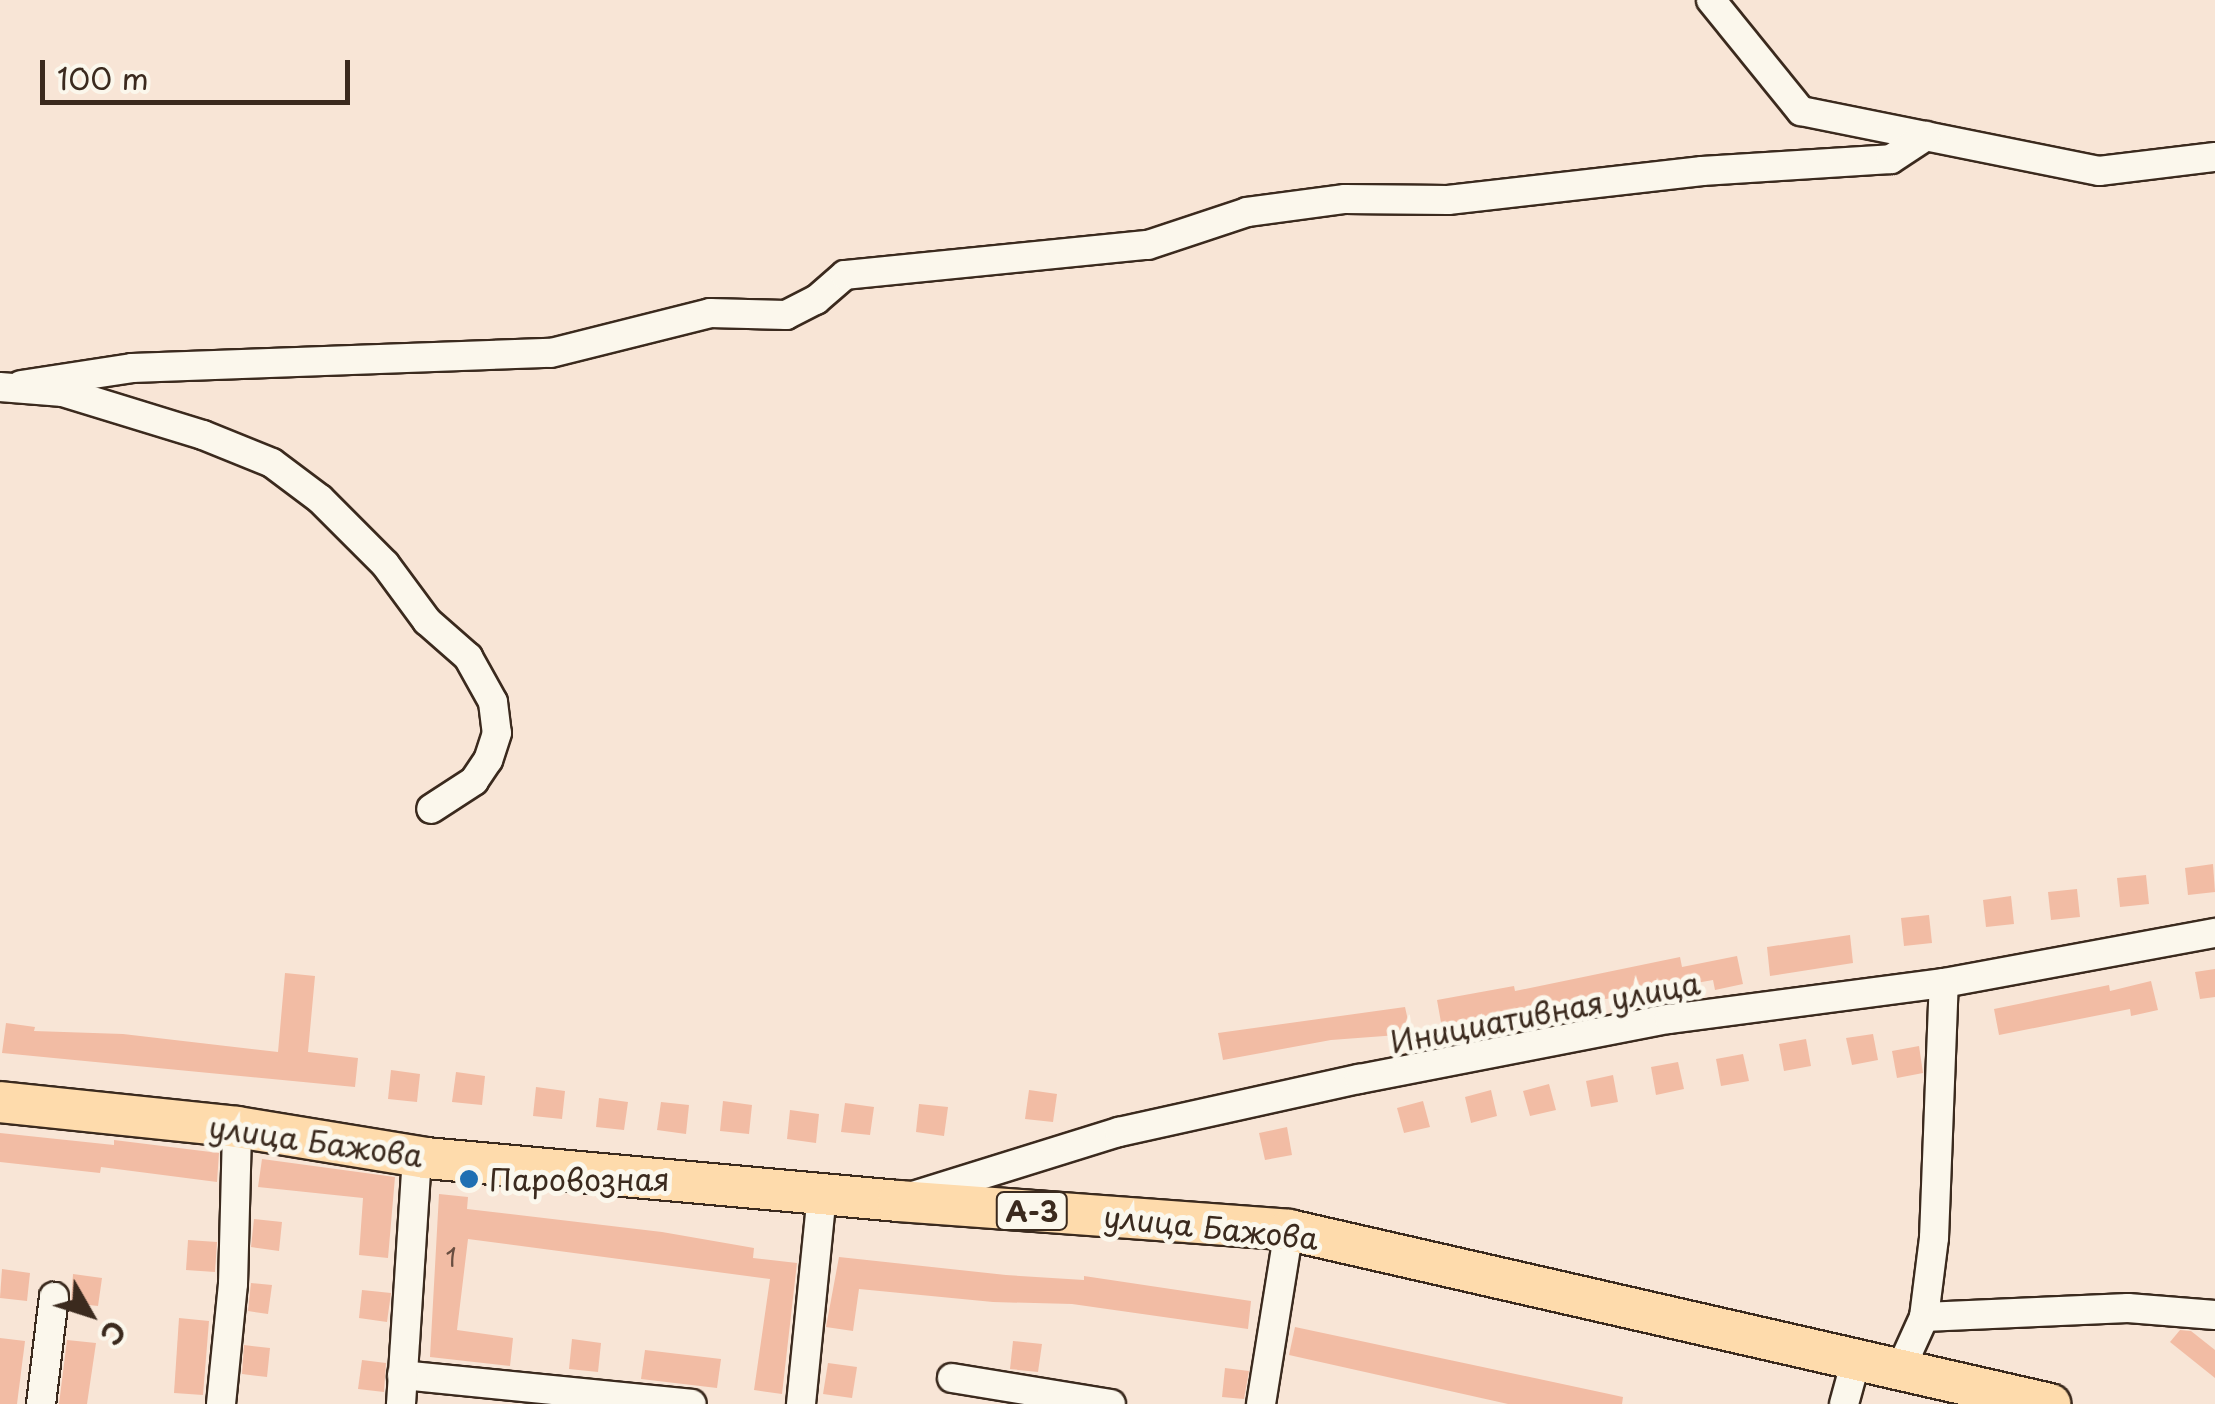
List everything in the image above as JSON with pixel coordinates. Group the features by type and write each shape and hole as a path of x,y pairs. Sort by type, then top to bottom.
{"highway":[{"name":"улица Бажова","path":"0,1102 236,1127 417,1156 898,1201 1289,1230 1900,1370 1982,1396 2050,1404"}],"street":[{"path":"1711,0 1801,111 2099,171 2215,156"},
{"path":"10,386 132,368 551,353 710,313 786,315 816,300 845,275 1148,245 1247,212 1345,200 1448,200 1702,172 1891,159 1926,136"},
{"path":"10,386 63,392 185,430 272,463 320,499 385,564 427,621 468,656 493,702 497,733 488,760 465,789 431,809"},
{"name":"Инициативная улица","path":"898,1201 1120,1132 1359,1080 1669,1019 1944,983 2215,933"},
{"path":"1900,1370 1924,1317 1934,1238 1944,983"},
{"path":"222,1404 233,1284 236,1127"},
{"path":"401,1404 417,1156"},
{"path":"801,1404 822,1192"},
{"path":"1261,1404 1289,1230"},
{"path":"41,1404 54,1298"},
{"path":"1924,1317 2128,1308 2215,1316"},
{"path":"1844,1404 1856,1360"},
{"path":"402,1375 611,1400 692,1404"},
{"path":"952,1378 1111,1404"}],"building":[{"path":"2213,864 2215,892 2188,895 2185,868"},
{"path":"2146,875 2149,904 2120,907 2117,878"},
{"path":"2077,889 2080,917 2051,920 2048,892"},
{"path":"2011,896 2014,924 1986,927 1983,900"},
{"path":"1929,915 1932,943 1904,946 1901,918"},
{"path":"1850,935 1853,963 1770,976 1767,947"},
{"path":"1737,956 1743,984 1715,990 1713,980 1442,1028 1437,1000 1514,986 1515,991 1680,957 1682,967"},
{"path":"2215,969 2215,997 2200,999 2195,972"},
{"path":"285,973 315,976 308,1052 358,1058 355,1087 2,1053 6,1023 35,1027 34,1031 123,1034 278,1052"},
{"path":"2151,981 2158,1010 2131,1016 2130,1009 1999,1035 1994,1009 2109,985 2110,991"},
{"path":"1405,1007 1411,1034 1331,1040 1223,1060 1218,1033"},
{"path":"1873,1034 1878,1060 1852,1065 1846,1038"},
{"path":"1806,1039 1811,1066 1784,1071 1779,1044"},
{"path":"1919,1046 1923,1073 1897,1078 1892,1051"},
{"path":"1743,1054 1749,1081 1721,1086 1716,1059"},
{"path":"1678,1062 1684,1089 1656,1095 1651,1067"},
{"path":"391,1070 420,1074 417,1102 388,1099"},
{"path":"456,1072 485,1076 482,1105 452,1102"},
{"path":"1613,1075 1618,1102 1591,1107 1586,1081"},
{"path":"1549,1084 1556,1110 1530,1116 1523,1091"},
{"path":"536,1087 565,1091 562,1119 533,1116"},
{"path":"1029,1090 1057,1094 1053,1122 1025,1119"},
{"path":"1491,1090 1497,1116 1471,1123 1465,1097"},
{"path":"599,1098 628,1102 624,1130 596,1127"},
{"path":"723,1101 752,1105 749,1134 720,1131"},
{"path":"1423,1101 1430,1127 1404,1133 1397,1108"},
{"path":"661,1102 689,1105 686,1134 657,1130"},
{"path":"845,1103 874,1107 870,1135 841,1132"},
{"path":"919,1104 948,1107 944,1136 916,1132"},
{"path":"790,1110 819,1114 816,1143 787,1139"},
{"path":"1287,1127 1292,1155 1265,1160 1259,1133"},
{"path":"0,1133 114,1145 114,1140 219,1153 217,1182 101,1167 100,1173 0,1162"},
{"path":"262,1159 395,1177 388,1258 359,1255 363,1198 258,1187"},
{"path":"439,1194 468,1197 467,1209 662,1232 754,1248 753,1258 797,1263 782,1394 754,1390 770,1279 468,1239 457,1330 513,1338 510,1366 430,1357"},
{"path":"254,1219 282,1222 279,1251 251,1247"},
{"path":"188,1240 217,1242 215,1272 186,1270"},
{"path":"839,1257 1006,1275 1084,1280 1084,1276 1251,1301 1248,1329 1072,1304 993,1302 859,1289 853,1331 826,1327"},
{"path":"2,1269 30,1273 27,1301 0,1298"},
{"path":"73,1274 102,1278 98,1306 71,1303"},
{"path":"251,1283 272,1285 268,1314 248,1311"},
{"path":"362,1290 391,1293 387,1322 359,1318"},
{"path":"179,1318 209,1321 203,1395 174,1393"},
{"path":"1295,1327 1623,1397 1622,1404 1508,1404 1289,1355"},
{"path":"2180,1330 2191,1331 2215,1350 2215,1378 2170,1342"},
{"path":"0,1338 25,1341 17,1404 0,1404"},
{"path":"572,1339 601,1343 598,1372 569,1369"},
{"path":"67,1340 96,1343 87,1404 59,1404"},
{"path":"1013,1341 1042,1344 1038,1372 1010,1369"},
{"path":"244,1345 270,1348 267,1377 242,1374"},
{"path":"645,1350 721,1359 717,1388 641,1379"},
{"path":"362,1360 386,1363 384,1392 358,1389"},
{"path":"828,1363 857,1367 852,1398 823,1394"},
{"path":"1225,1368 1249,1371 1244,1399 1222,1397"}],"place":[{"name":"Паровозная","path":"469,1179"}]}
